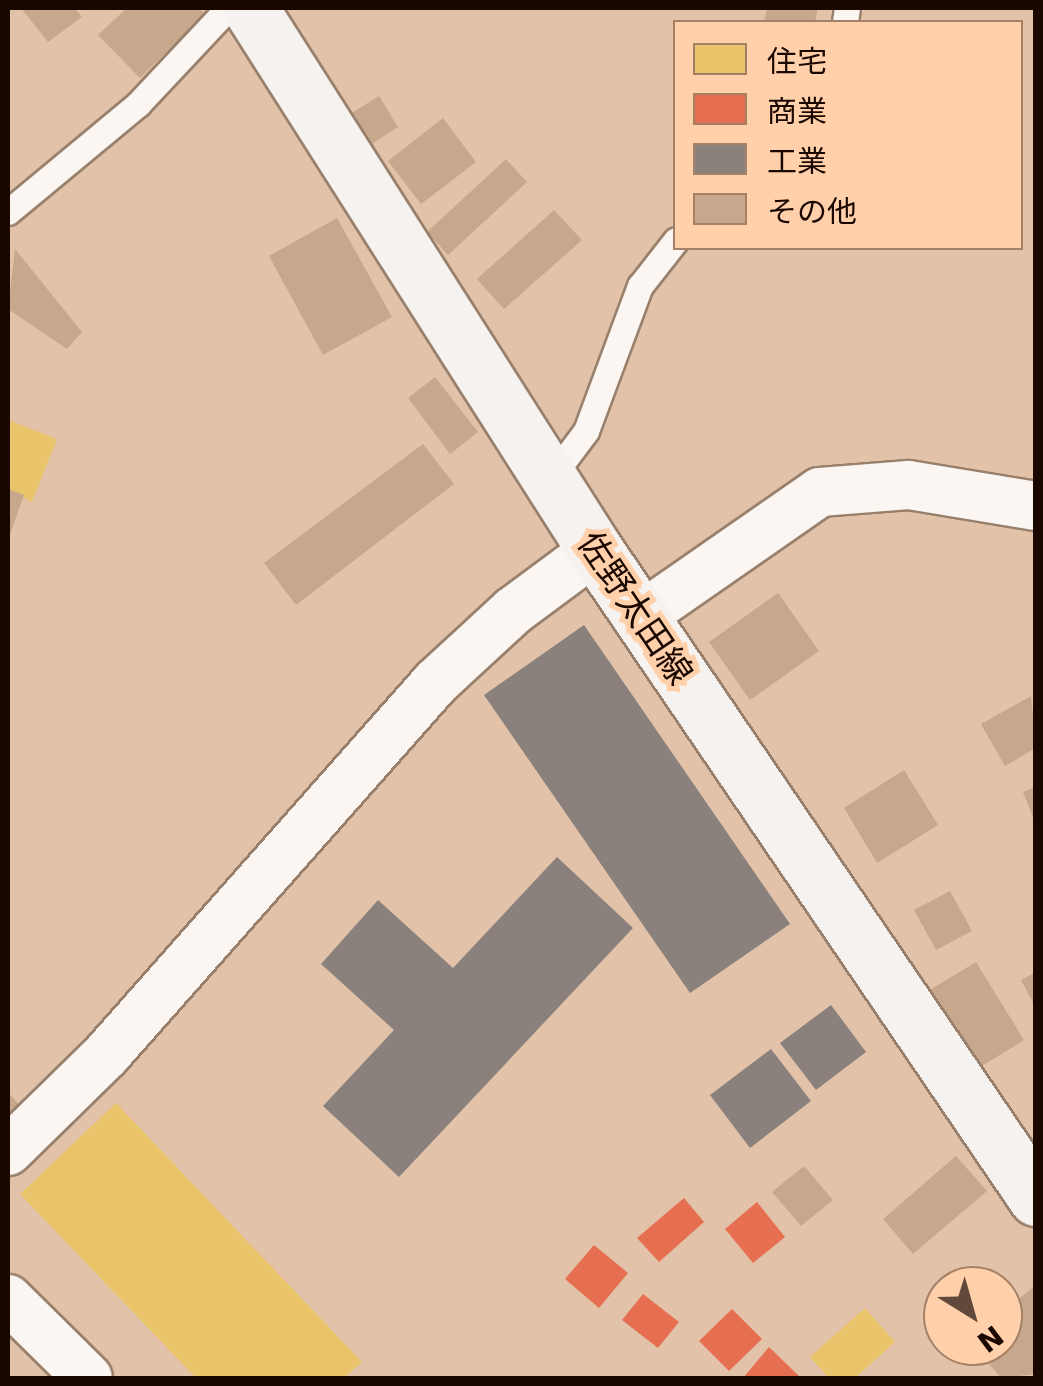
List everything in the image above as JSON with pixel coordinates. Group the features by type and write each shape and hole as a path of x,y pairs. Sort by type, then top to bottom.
{"main road":[{"name":"佐野太田線","path":"250,8 595,550 1036,1198"}],"street":[{"path":"640,616 820,492 910,485 1036,506"},
{"path":"8,1150 106,1055 435,683 512,612 595,550"},
{"path":"8,1300 88,1378"}],"lane":[{"path":"8,212 138,104 228,8"},
{"path":"550,479 586,432 640,286 673,244"}],"building: 住宅":[{"path":"8,420 57,439 32,502 8,489"},
{"path":"116,1103 362,1362 344,1378 196,1378 20,1194"},
{"path":"865,1308 895,1342 855,1378 829,1378 810,1357"}],"building: 商業":[{"path":"684,1198 704,1222 659,1262 637,1238"},
{"path":"757,1202 785,1237 753,1263 725,1229"},
{"path":"594,1245 628,1273 599,1308 565,1279"},
{"path":"643,1294 679,1322 658,1348 622,1320"},
{"path":"732,1309 762,1339 729,1371 699,1341"},
{"path":"769,1347 801,1378 743,1378"}],"building: 工業":[{"path":"584,625 790,924 690,993 484,695"},
{"path":"557,857 633,928 399,1177 323,1106 394,1030 321,964 378,900 453,968"},
{"path":"831,1005 866,1052 816,1090 780,1043"},
{"path":"771,1049 811,1101 750,1148 710,1095"}],"building: その他":[{"path":"21,8 75,8 82,17 48,42"},
{"path":"127,8 198,8 205,14 140,78 98,35"},
{"path":"767,8 818,8 815,20 764,20"},
{"path":"379,96 398,127 367,147 347,116"},
{"path":"443,118 476,162 421,204 388,161"},
{"path":"506,159 527,182 448,255 427,232"},
{"path":"554,210 582,240 504,309 477,279"},
{"path":"337,218 392,317 323,355 269,256"},
{"path":"15,249 82,332 67,349 8,309"},
{"path":"435,377 478,432 450,454 408,398"},
{"path":"423,444 454,484 296,605 264,563"},
{"path":"8,489 24,495 8,540"},
{"path":"778,593 819,651 750,700 709,642"},
{"path":"1031,696 1036,748 1005,766 981,724"},
{"path":"904,770 938,825 877,863 844,808"},
{"path":"1036,787 1036,822 1035,822 1023,792"},
{"path":"950,891 972,931 936,950 914,910"},
{"path":"976,962 1024,1040 977,1069 928,991"},
{"path":"1036,972 1036,1008 1021,980"},
{"path":"8,1092 32,1119 8,1141"},
{"path":"956,1156 987,1191 913,1254 883,1219"},
{"path":"804,1166 833,1200 801,1226 772,1192"},
{"path":"1036,1285 1036,1374 1001,1378 991,1366 1023,1366 1023,1296"}]}
